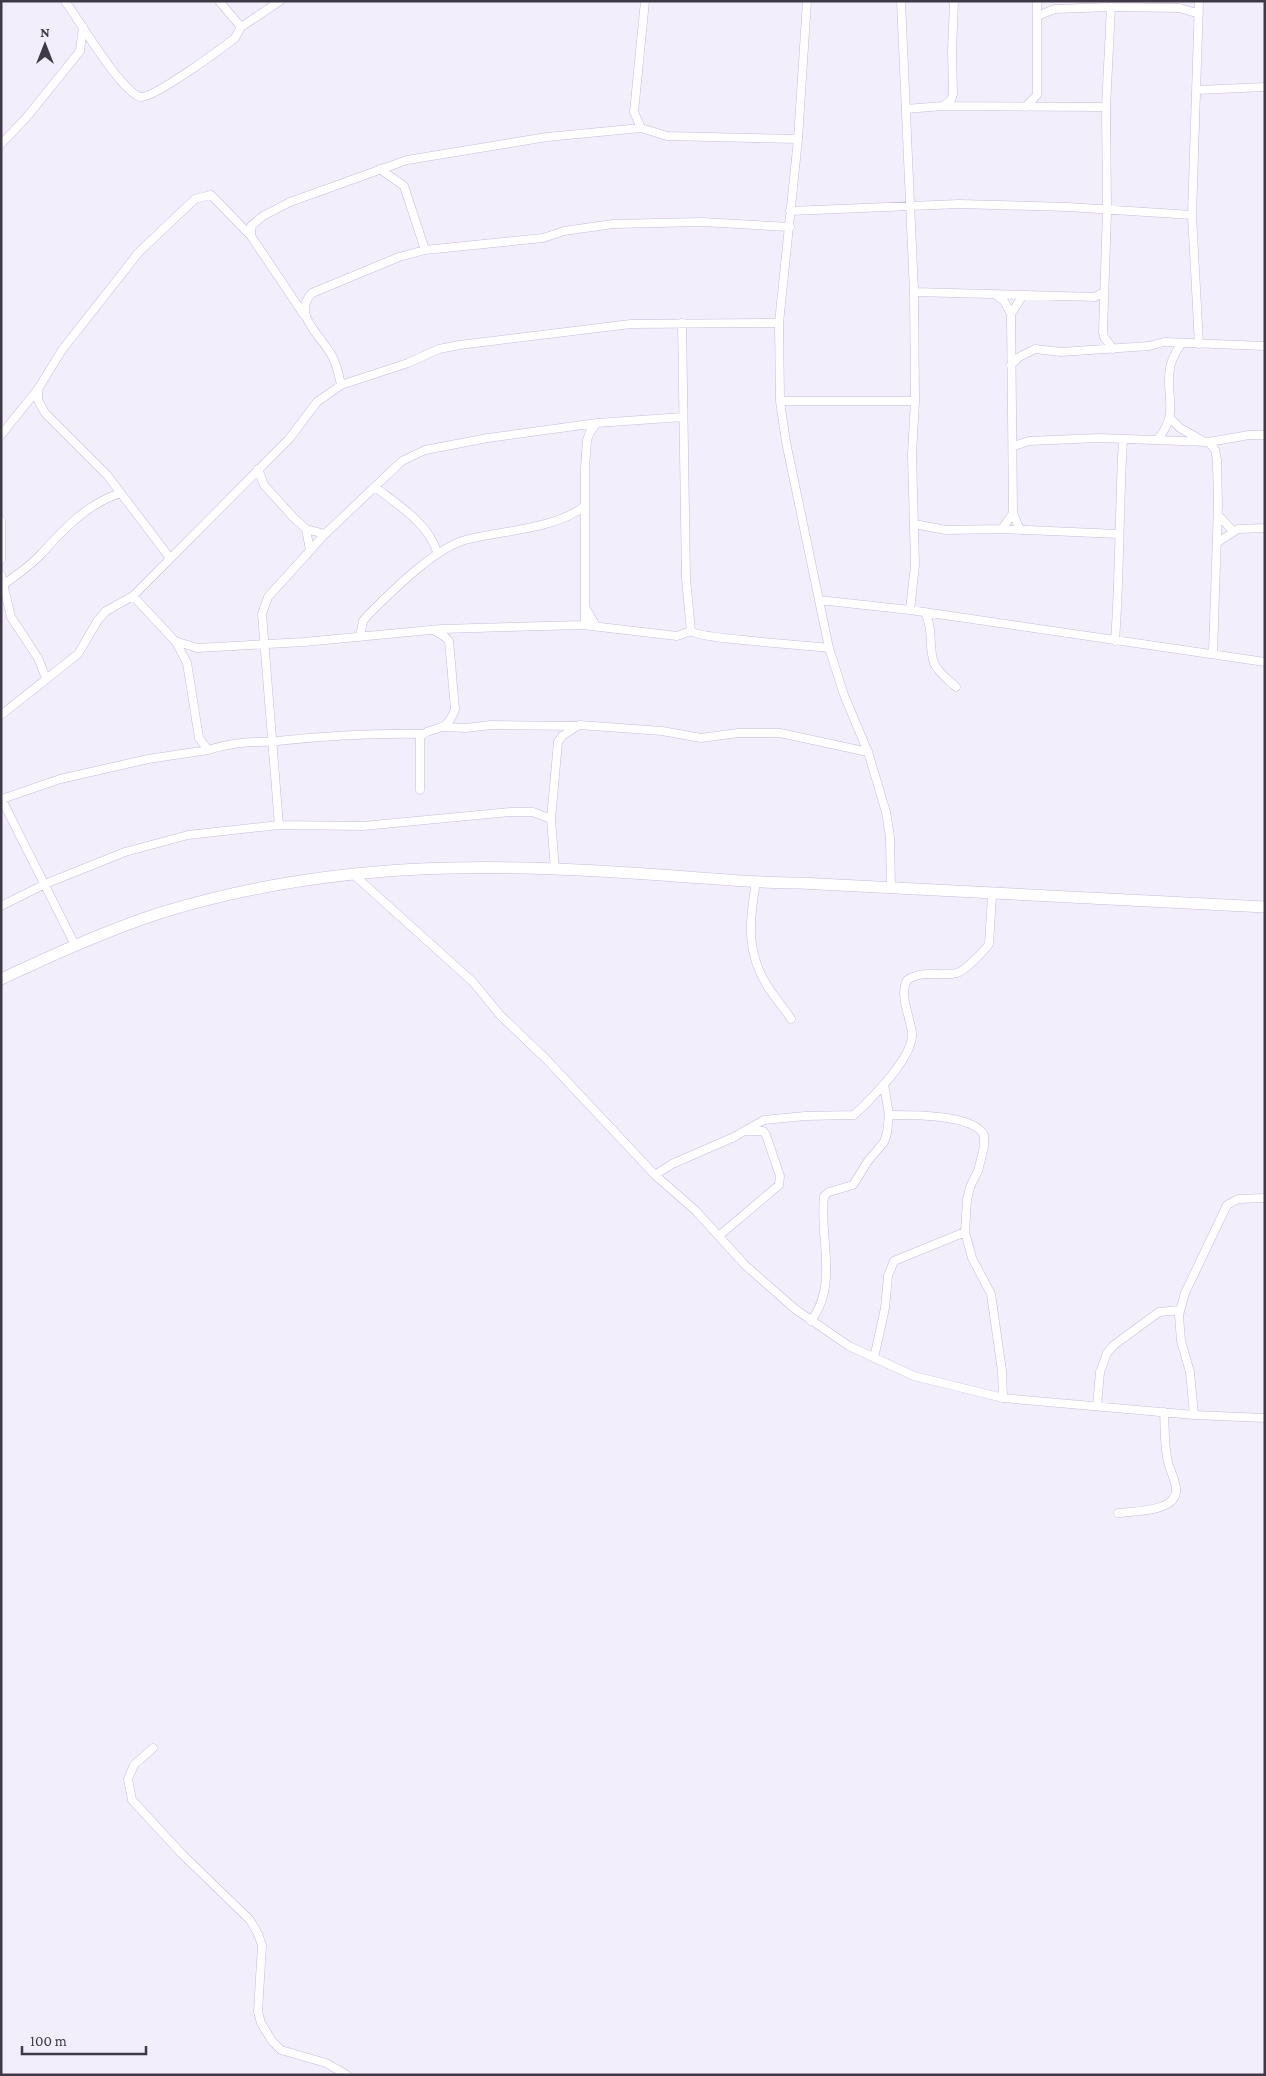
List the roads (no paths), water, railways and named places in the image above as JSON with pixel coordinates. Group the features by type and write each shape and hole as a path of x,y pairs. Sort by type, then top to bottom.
{"main road":[{"path":"1,980 75,945 159,914 209,899 253,889 353,874 452,868 661,874 756,882 992,895 1265,907"}],"street":[{"path":"65,1 83,26 92,44 120,79 138,96 143,97 163,90 230,42 242,27 280,1"},
{"path":"219,1 242,27"},
{"path":"641,128 634,112 645,1"},
{"path":"807,1 798,139 779,323 780,401 786,442 829,648 844,695 868,752 886,812 890,837 892,889"},
{"path":"901,1 914,292 915,402 912,454 916,565 910,610"},
{"path":"943,106 951,100 953,94 954,1"},
{"path":"1025,107 1036,95 1037,1"},
{"path":"1199,1 1198,90 1192,158 1192,215 1199,344"},
{"path":"1037,16 1055,9 1111,7 1180,8 1199,14"},
{"path":"1111,7 1106,106 1107,211 1104,337 1113,349"},
{"path":"80,51 83,26"},
{"path":"1,144 26,118 80,51 92,44"},
{"path":"1198,90 1265,88"},
{"path":"906,109 943,106 1106,106"},
{"path":"250,236 250,229 255,221 276,209 407,160 547,137 641,128 667,136 798,139"},
{"path":"380,169 404,186 425,250"},
{"path":"1,435 38,389 62,350 139,252 195,199 211,195 250,236 332,355 341,385"},
{"path":"790,211 969,204 1068,207 1192,215"},
{"path":"304,315 305,300 312,293 399,257 425,250 542,238 564,232 613,224 702,222 790,227"},
{"path":"914,292 1095,298 1104,292"},
{"path":"996,295 1004,301 1011,314 1014,446 1013,513 1020,530"},
{"path":"1011,314 1023,295"},
{"path":"682,323 686,579 691,631"},
{"path":"1,715 78,654 98,620 106,611 133,596 289,440 317,402 341,385 408,363 439,349 460,344 631,324 779,323"},
{"path":"1011,365 1027,352 1035,350 1061,352 1113,349 1164,342 1265,346"},
{"path":"1158,439 1168,427 1170,418 1170,368 1181,343"},
{"path":"1011,346 1027,352"},
{"path":"38,389 38,400 45,413 74,441 120,493 170,558"},
{"path":"780,401 915,402"},
{"path":"279,825 262,614 264,604 325,534 402,461 425,450 488,438 597,423 683,417"},
{"path":"1170,418 1180,428 1207,442 1215,450 1218,542 1214,653"},
{"path":"584,625 587,440 597,423"},
{"path":"1014,446 1029,441 1123,439 1207,442 1249,435 1265,435"},
{"path":"1115,641 1120,559 1118,534 1123,439"},
{"path":"258,469 264,485 306,529 325,534"},
{"path":"246,482 264,485"},
{"path":"375,487 411,516 430,538 437,552"},
{"path":"3,586 41,554 79,515 102,500 120,493"},
{"path":"360,636 362,621 437,552 464,541 566,518 585,506"},
{"path":"1002,529 1013,513"},
{"path":"1218,516 1233,531"},
{"path":"1,520 1,560"},
{"path":"914,524 946,530 1002,529 1118,534"},
{"path":"1218,542 1233,531 1265,528"},
{"path":"306,529 310,550"},
{"path":"1,575 12,617 38,658 46,678"},
{"path":"133,596 175,641 187,663 188,681 198,718 199,738 208,750"},
{"path":"819,600 925,612 1265,662"},
{"path":"585,607 596,626"},
{"path":"925,612 932,628 934,663 940,672 956,687"},
{"path":"175,641 197,648 264,645 433,630 584,625 640,630 662,636 677,636 691,631"},
{"path":"75,945 2,799 60,778 148,759 208,750 248,741 382,733 423,734 445,726 452,719 455,710 450,646 444,636 433,630"},
{"path":"691,631 694,634 715,637 829,648"},
{"path":"187,663 197,648"},
{"path":"445,726 466,728 491,725 579,725 662,731 701,738 738,733 780,732 868,752"},
{"path":"555,870 551,819 558,742 562,736 579,725"},
{"path":"420,790 419,743 423,734"},
{"path":"1,906 45,884 161,841 188,835 279,825 362,826 511,812 533,812 551,819"},
{"path":"353,874 473,982 500,1015 548,1060 655,1175 720,1235 745,1265 811,1321 849,1346 914,1376 1003,1398 1194,1415 1265,1418"},
{"path":"756,882 750,928 756,960 768,987 791,1019"},
{"path":"655,1175 672,1164 774,1118 854,1114 884,1084 910,1044 912,1035 904,994 907,980 924,973 956,973 984,951 990,936 992,895"},
{"path":"811,1321 818,1312 826,1283 824,1196 829,1192 854,1183 868,1161 884,1142 889,1115 884,1084"},
{"path":"889,1115 950,1119 976,1126 984,1135 984,1147 978,1171 968,1194 965,1232 972,1258 991,1294 1002,1371 1003,1398"},
{"path":"720,1235 779,1185 780,1176 766,1135 763,1131 744,1130"},
{"path":"1194,1415 1190,1372 1180,1332 1180,1310 1185,1293 1227,1205 1238,1199 1265,1198"},
{"path":"874,1358 885,1308 888,1276 894,1261 965,1232"},
{"path":"1097,1406 1100,1372 1107,1353 1114,1345 1160,1312 1180,1310"},
{"path":"1118,1513 1158,1509 1170,1502 1176,1495 1176,1486 1167,1456 1164,1412"},
{"path":"152,1748 134,1765 128,1779 132,1800 182,1854 250,1920 262,1945 258,2012 261,2023 272,2041 281,2050 326,2063 346,2075"}]}
